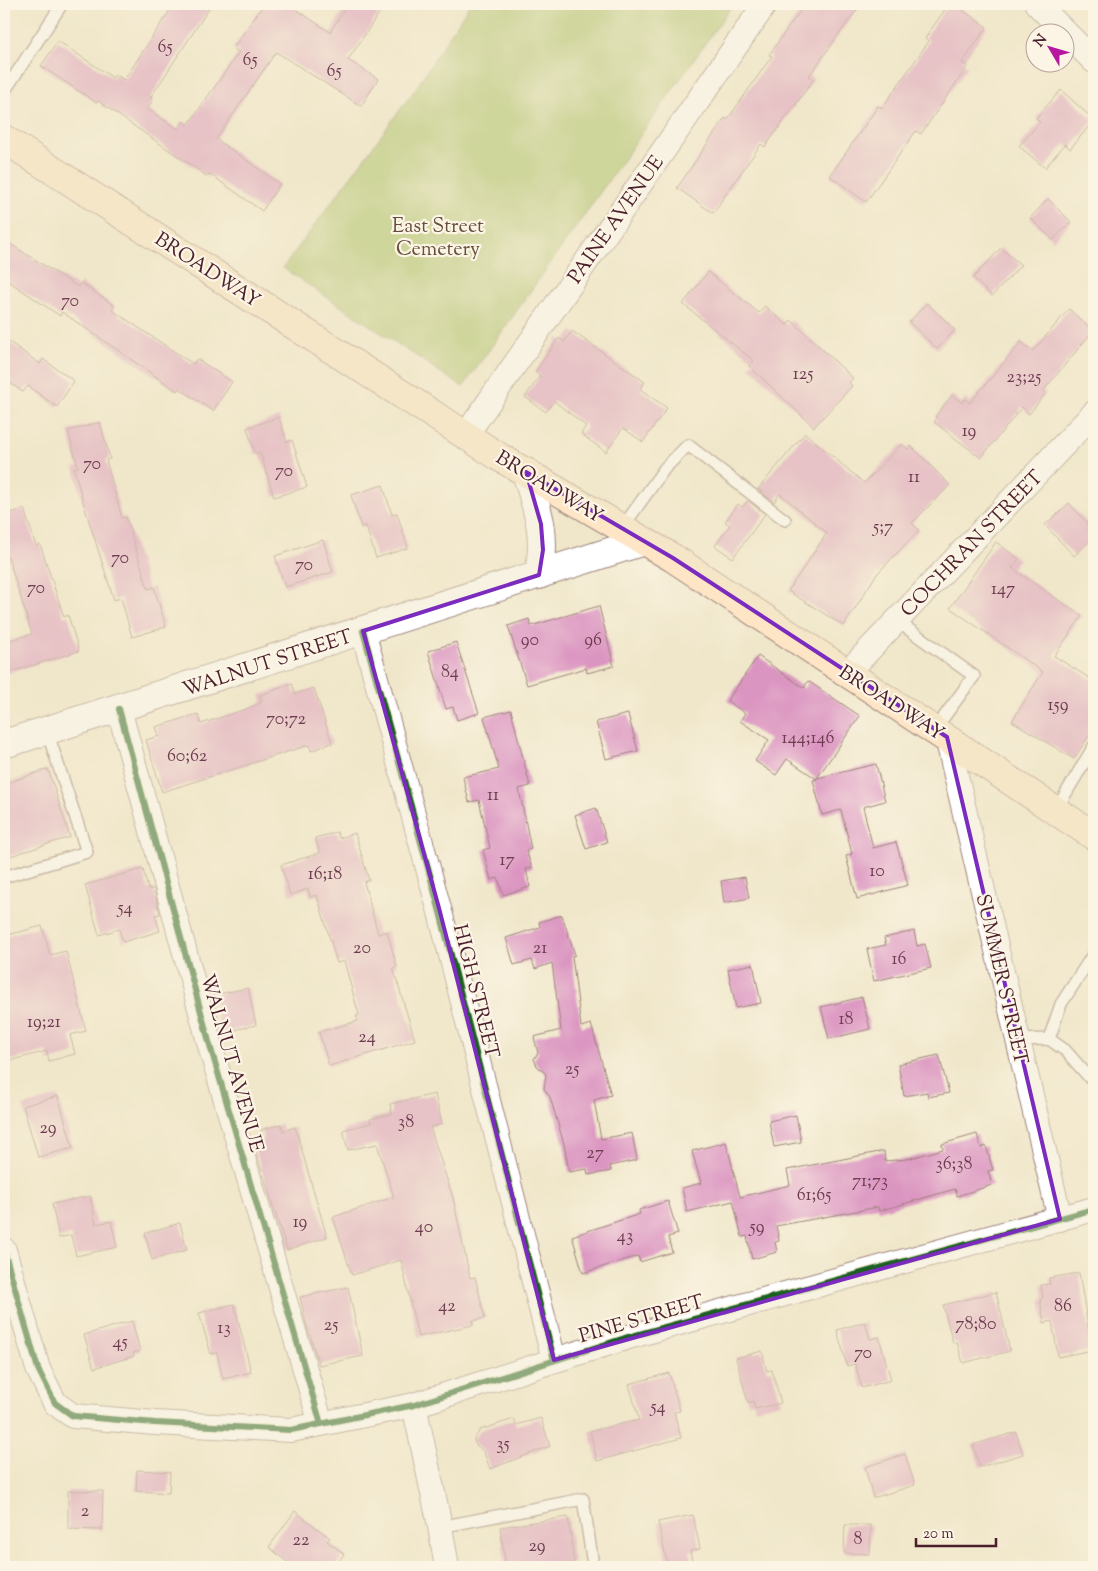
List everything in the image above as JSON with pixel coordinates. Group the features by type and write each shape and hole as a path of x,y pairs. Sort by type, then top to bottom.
{"main road":[{"name":"BROADWAY","path":"4,138 526,472 633,535 848,672 1094,836"}],"street":[{"name":"PAINE AVENUE","path":"466,434 765,4"},
{"path":"1037,4 1094,61"},
{"name":"COCHRAN STREET","path":"848,672 1094,413"},
{"path":"526,472 541,524 543,550 538,575"},
{"name":"WALNUT STREET","path":"4,744 538,575 633,535"},
{"name":"HIGH STREET","path":"363,631 440,912 554,1360"},
{"name":"WALNUT AVENUE","path":"119,708 211,1049 321,1424"},
{"name":"SUMMER STREET","path":"941,733 1060,1219"},
{"name":"PINE STREET","path":"4,1250 38,1369 55,1403 73,1416 291,1430 414,1406 625,1338 1094,1209"},
{"path":"414,1406 447,1567"}],"lane":[{"path":"4,92 62,4"},
{"path":"633,535 665,468 688,445 785,520"},
{"path":"897,621 974,676 941,733"},
{"path":"4,877 87,852 47,731"},
{"path":"1056,810 1094,746"},
{"path":"1049,1040 1061,1004 1094,953"},
{"path":"1017,1040 1049,1040 1066,1051 1094,1083"},
{"path":"440,1526 583,1499 592,1558"}],"highlighted area":[{"path":"526,472 673,558 947,737 1060,1219 554,1360 440,912 363,631 539,575 543,550 541,524"}],"green space":[{"name":"East Street Cemetery","path":"470,4 733,4 463,387 283,268 414,91"}],"building":[{"path":"174,4 212,4 150,98 153,100 147,109 178,129 183,121 188,125 239,52 233,48 264,4 288,4 330,32 348,4 385,4 348,60 378,79 361,106 276,52 216,139 280,184 262,211 210,174 208,177 98,101 97,103 41,66 58,41 113,78 115,74 124,80"},
{"path":"805,4 861,4 809,76 814,79 765,147 761,144 713,213 677,188 725,118 727,120 772,56 769,55"},
{"path":"949,4 954,4 987,27 962,63 968,66 921,134 916,131 866,202 830,176 878,106 882,108 929,41 925,38"},
{"path":"1061,90 1094,120 1070,149 1065,144 1045,168 1019,146 1040,122 1036,118"},
{"path":"1048,199 1071,222 1053,240 1030,218"},
{"path":"4,240 78,287 81,283 115,306 112,310 193,364 197,359 232,382 213,411 179,388 177,391 62,312 60,316 4,278"},
{"path":"1001,248 1021,265 992,296 973,278"},
{"path":"708,272 759,313 765,306 787,325 791,320 853,378 849,383 852,386 814,427 749,366 754,361 683,304"},
{"path":"927,303 955,330 937,349 909,322"},
{"path":"1069,309 1093,331 1043,391 1046,393 1029,414 1022,407 981,458 934,422 937,418 935,417 952,395 962,403 965,399 970,403 1021,342 1033,351"},
{"path":"572,331 645,382 640,389 667,408 643,442 623,428 606,452 581,434 586,426 554,401 546,412 525,397 540,376 535,372 559,338 564,342"},
{"path":"4,338 40,364 43,359 74,381 57,407 28,386 23,392 4,379"},
{"path":"279,417 287,442 292,440 307,487 274,497 260,452 255,454 247,428"},
{"path":"100,422 110,459 106,460 122,518 126,517 148,589 154,587 166,627 132,637 121,598 114,600 83,502 74,468 78,467 68,431"},
{"path":"805,433 864,483 902,444 908,449 911,446 950,485 912,523 919,530 876,575 844,626 788,591 827,533 780,494 774,502 758,489"},
{"path":"383,485 392,515 397,513 408,548 376,558 366,526 361,527 351,495"},
{"path":"748,501 765,514 733,558 715,546 730,525 725,522 738,504 742,507"},
{"path":"1069,503 1094,530 1094,537 1074,556 1045,525"},
{"path":"24,509 36,546 40,544 64,617 68,615 79,651 4,674 4,642 32,634 8,557 4,559 4,515"},
{"path":"323,540 333,572 285,587 275,556"},
{"path":"996,542 1019,559 1012,568 1082,616 1054,656 1094,681 1094,728 1074,759 1012,721 1043,672 950,608"},
{"path":"599,606 614,666 587,673 586,668 527,685 508,626 529,619 531,626"},
{"path":"456,642 479,713 457,720 453,707 446,709 428,651"},
{"path":"758,656 804,688 808,681 860,716 817,778 876,764 885,801 863,807 873,848 896,842 908,885 857,899 846,856 852,854 841,810 822,815 813,780 817,779 787,759 776,775 755,761 769,740 740,721 745,713 727,701"},
{"path":"292,684 295,694 314,688 332,743 311,751 309,745 162,792 146,740 159,736 156,727 198,714 201,724 262,702 260,695"},
{"path":"511,710 530,786 519,789 531,849 526,850 532,868 526,869 530,887 503,895 498,878 491,880 483,850 490,848 479,800 469,802 463,777 499,769 484,717"},
{"path":"628,714 638,751 606,759 596,722"},
{"path":"48,769 70,837 4,858 4,784"},
{"path":"596,808 607,842 586,849 575,815"},
{"path":"337,832 339,838 355,833 369,880 364,882 378,934 387,931 397,967 393,968 415,1040 329,1066 319,1032 358,1021 356,1016 359,1015 344,961 337,963 317,895 310,897 308,889 290,895 281,865 320,853 315,838"},
{"path":"143,869 148,889 154,889 160,914 155,915 160,931 123,942 119,929 99,935 85,885"},
{"path":"745,877 749,898 724,903 721,881"},
{"path":"562,915 575,955 572,956 581,1027 591,1024 611,1095 594,1100 601,1139 632,1133 637,1160 610,1166 611,1171 588,1175 587,1169 569,1172 564,1144 550,1097 544,1089 546,1074 537,1066 534,1059 538,1053 534,1037 561,1030 552,963 535,969 532,960 514,965 506,938 540,927 539,922"},
{"path":"42,926 50,955 66,951 86,1031 70,1035 75,1054 49,1061 47,1051 4,1062 4,936"},
{"path":"914,931 917,946 925,944 931,968 874,981 867,949 886,945 884,938"},
{"path":"753,964 761,1003 736,1008 728,969"},
{"path":"248,988 256,1025 221,1033 213,995"},
{"path":"862,997 870,1029 829,1039 821,1007"},
{"path":"939,1055 949,1093 928,1097 927,1092 904,1096 898,1064"},
{"path":"435,1094 442,1124 430,1127 453,1198 470,1278 475,1277 485,1318 472,1321 473,1325 418,1337 401,1260 352,1275 333,1217 394,1197 377,1144 348,1150 343,1130 371,1123 370,1119 392,1114 390,1104"},
{"path":"58,1096 73,1148 38,1157 23,1106"},
{"path":"796,1115 801,1142 774,1147 769,1121"},
{"path":"281,1124 283,1131 295,1127 327,1237 287,1250 253,1143 264,1140 261,1130"},
{"path":"977,1134 981,1148 986,1146 993,1170 988,1171 992,1185 957,1196 955,1189 879,1211 878,1207 776,1226 779,1241 775,1242 777,1252 752,1259 747,1236 742,1237 733,1201 687,1212 682,1188 701,1183 692,1151 726,1142 740,1197 790,1185 787,1170 884,1151 885,1161 907,1159 943,1149 942,1144"},
{"path":"90,1196 96,1224 111,1221 117,1247 76,1256 71,1235 59,1238 52,1204"},
{"path":"668,1201 678,1234 668,1237 672,1252 640,1262 638,1256 583,1273 572,1236 640,1214 639,1210"},
{"path":"180,1223 187,1250 152,1260 145,1233"},
{"path":"1079,1273 1092,1350 1058,1357 1052,1321 1044,1323 1040,1299 1043,1298 1041,1285 1050,1284 1049,1278"},
{"path":"348,1287 363,1356 319,1365 300,1297"},
{"path":"996,1292 1010,1351 963,1363 957,1342 953,1343 943,1305"},
{"path":"234,1304 251,1372 223,1379 217,1353 211,1354 199,1313"},
{"path":"132,1321 140,1351 133,1353 134,1356 94,1368 84,1335"},
{"path":"865,1322 870,1339 879,1337 891,1380 862,1388 855,1364 847,1366 837,1330"},
{"path":"762,1351 767,1371 772,1370 781,1403 755,1409 753,1401 748,1403 736,1358"},
{"path":"669,1373 680,1411 674,1412 681,1438 597,1461 590,1431 639,1420 629,1384"},
{"path":"541,1418 550,1446 490,1469 484,1452 475,1444 474,1439 480,1430 514,1419 516,1425"},
{"path":"1016,1432 1023,1454 980,1467 973,1445"},
{"path":"905,1454 915,1485 873,1498 865,1467"},
{"path":"137,1470 170,1472 169,1493 136,1491"},
{"path":"68,1491 103,1491 102,1530 68,1529"},
{"path":"295,1511 330,1538 327,1541 344,1554 335,1567 293,1567 269,1547"},
{"path":"693,1515 700,1549 690,1551 693,1567 668,1567 658,1522"},
{"path":"568,1517 574,1563 546,1567 506,1567 500,1527"},
{"path":"845,1525 871,1525 870,1554 844,1553"}],"cycle path":[{"path":"363,631 440,912 554,1360"},
{"path":"119,709 211,1049 321,1424"},
{"path":"4,1250 38,1369 55,1403 73,1416 155,1423 291,1430 414,1405 625,1338 1094,1209"}]}
